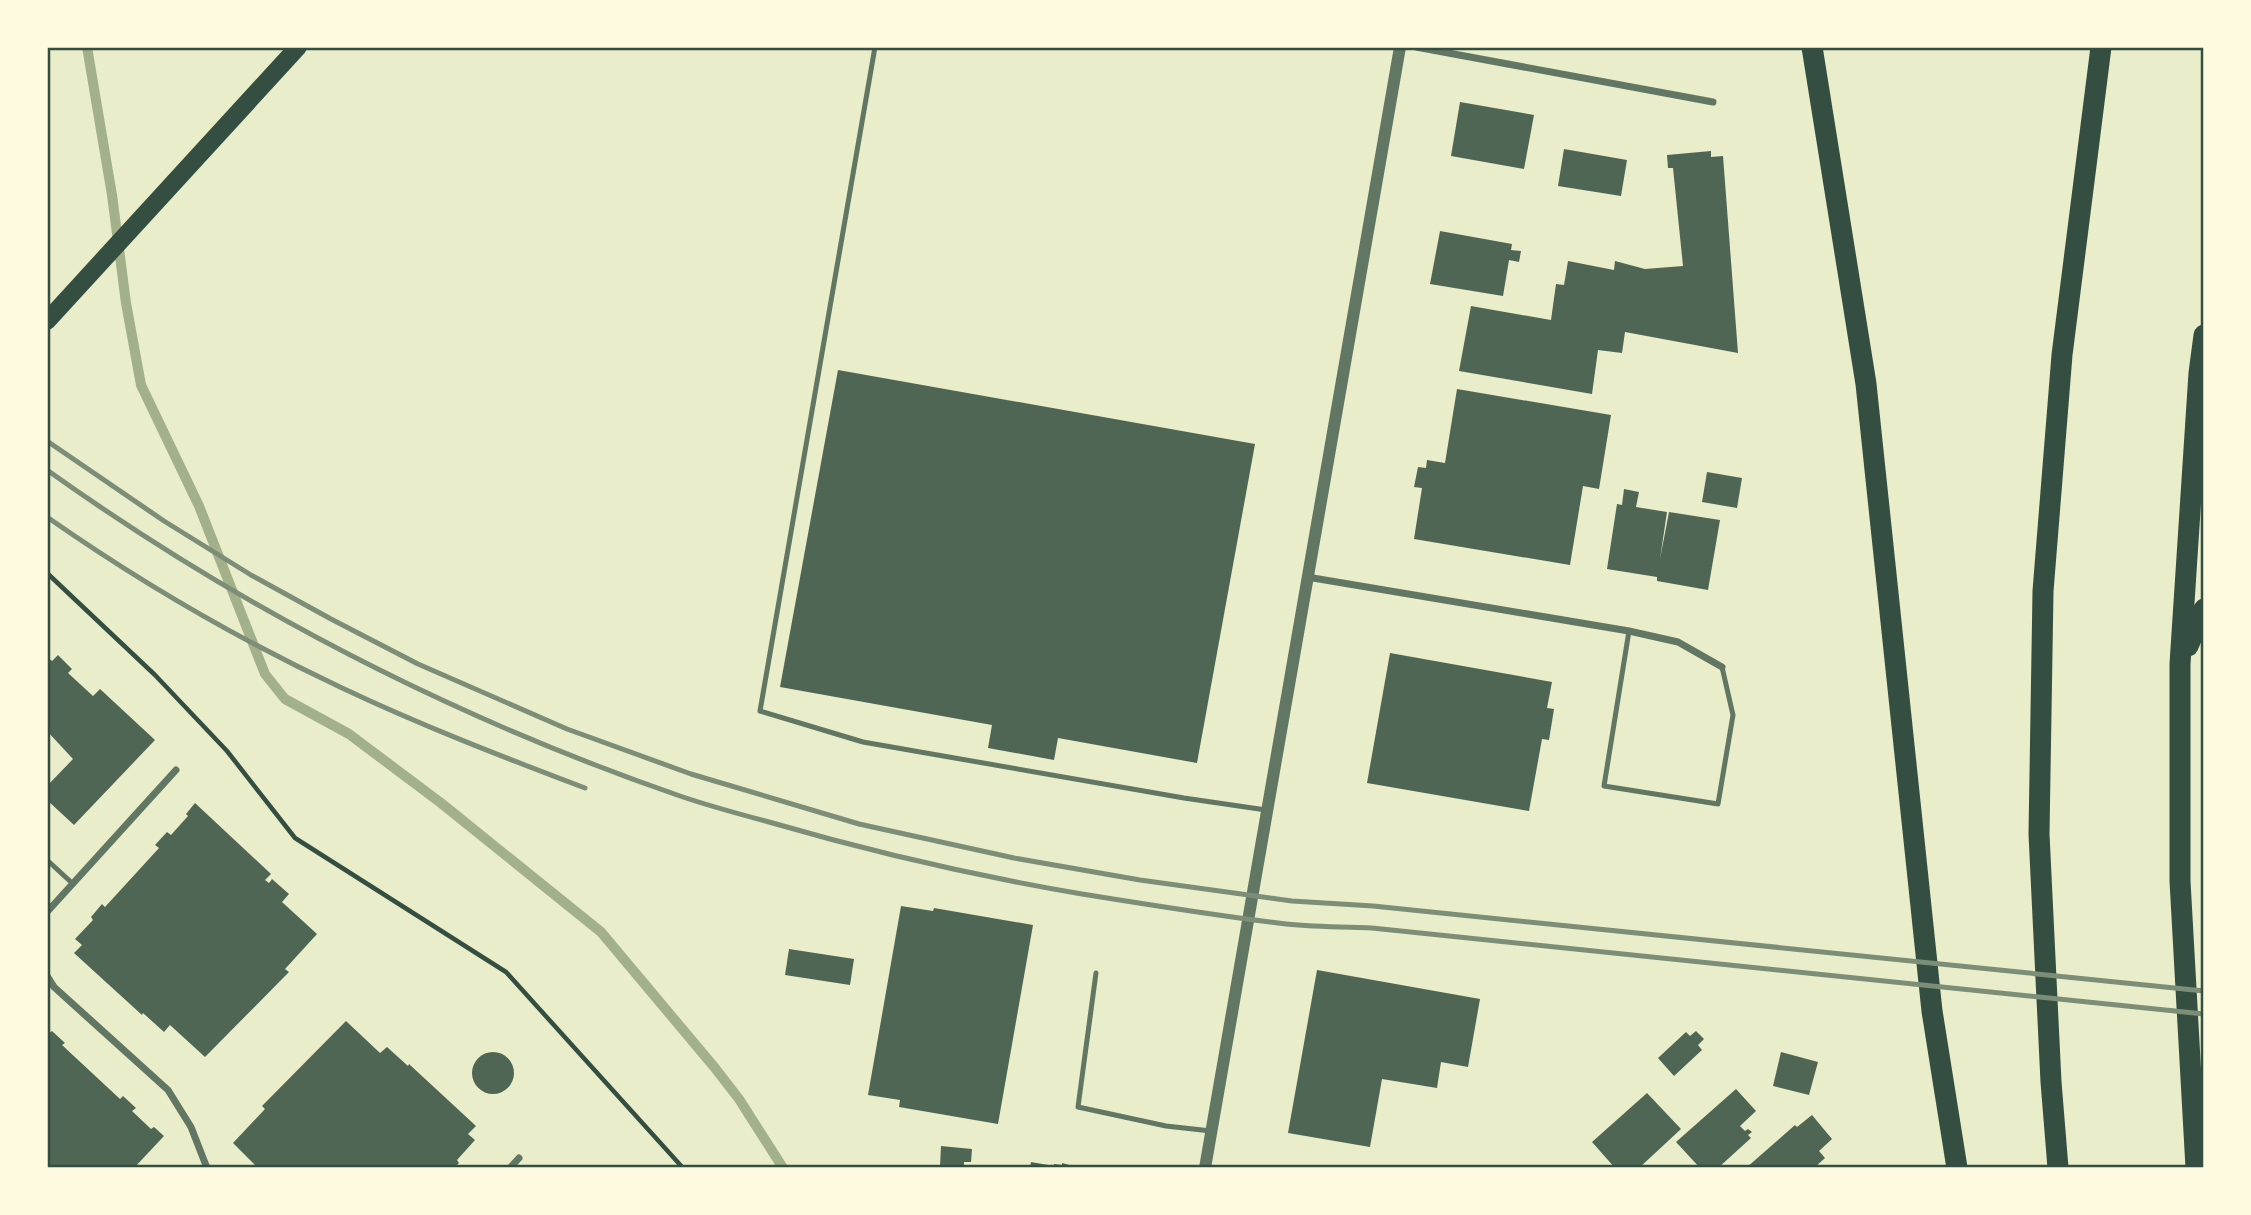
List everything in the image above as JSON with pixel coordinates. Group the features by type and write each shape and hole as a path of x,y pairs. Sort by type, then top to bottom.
{"highway":[{"path":"1812,47 1866,384 1932,1011 1957,1168"},
{"path":"2058,1168 2050,1082 2039,834 2043,591 2062,355 2101,47"},
{"path":"2196,1168 2180,881 2180,664 2199,373 2204,335"},
{"path":"2180,664 2204,609"}],"main road":[{"path":"47,321 298,47"}],"street":[{"path":"1205,1168 1400,47"},
{"path":"1416,47 1713,102"},
{"path":"1307,578 1629,631 1678,642 1722,667"},
{"path":"47,912 176,770"},
{"path":"47,976 54,987 168,1090 191,1127 207,1168"},
{"path":"510,1168 519,1158"}],"lane":[{"path":"875,47 760,711 863,742 1266,810"},
{"path":"1629,631 1604,786 1718,804 1733,715 1722,667"},
{"path":"47,860 72,883"},
{"path":"1096,973 1078,1107 1166,1126 1211,1131"}],"path":[{"path":"47,573 155,675 228,751 295,838 506,972 683,1168"}],"building":[{"path":"1460,102 1534,115 1524,169 1451,156"},
{"path":"1564,149 1627,160 1621,196 1558,186"},
{"path":"1711,151 1711,157 1723,156 1738,353 1625,332 1622,353 1598,350 1592,394 1459,371 1471,306 1551,320 1556,284 1564,285 1568,261 1614,270 1615,261 1645,269 1683,266 1673,168 1668,168 1667,155"},
{"path":"1440,231 1512,244 1511,250 1521,251 1519,262 1509,260 1503,296 1430,284"},
{"path":"838,370 1255,444 1197,763 1058,738 1054,760 988,748 992,725 780,687"},
{"path":"1457,389 1611,415 1599,489 1583,486 1570,565 1414,539 1422,488 1414,487 1418,467 1426,468 1427,460 1445,463"},
{"path":"1707,472 1742,478 1737,508 1702,502"},
{"path":"1624,489 1639,492 1636,507 1667,512 1660,559 1669,512 1720,520 1708,590 1657,581 1657,577 1607,569 1617,504 1622,505"},
{"path":"1390,653 1552,682 1547,708 1554,709 1549,740 1542,739 1529,811 1367,783"},
{"path":"58,655 72,669 68,673 93,696 100,689 155,740 74,825 47,800 47,786 73,759 47,731 47,657 52,661"},
{"path":"195,803 271,874 265,880 269,883 272,879 289,894 282,902 317,934 285,969 289,972 205,1057 170,1025 164,1032 143,1013 142,1015 74,953 82,945 75,939 93,920 91,917 102,904 105,907 159,848 155,845 167,832 171,835 188,816 186,814"},
{"path":"901,906 933,911 934,908 1033,925 998,1124 899,1107 900,1100 868,1095"},
{"path":"789,949 854,959 850,985 785,975"},
{"path":"1317,970 1480,999 1468,1067 1441,1062 1437,1088 1382,1079 1370,1147 1288,1133"},
{"path":"346,1021 380,1053 387,1047 408,1066 409,1064 476,1126 468,1134 475,1140 457,1160 459,1163 454,1168 258,1168 233,1143 265,1109 262,1106"},
{"path":"52,1031 65,1043 62,1045 120,1099 123,1096 136,1108 132,1111 151,1129 154,1127 164,1136 134,1168 47,1168 47,1032"},
{"path":"1696,1031 1704,1039 1698,1045 1702,1050 1674,1076 1658,1058 1686,1032 1690,1036"},
{"path":"493,1052 508,1058 514,1073 508,1088 493,1094 478,1088 472,1073 478,1058"},
{"path":"1781,1052 1818,1062 1809,1095 1773,1086"},
{"path":"1736,1089 1756,1111 1740,1126 1745,1131 1748,1129 1752,1132 1748,1135 1751,1138 1718,1168 1700,1168 1676,1142"},
{"path":"1647,1093 1681,1129 1639,1168 1615,1168 1592,1142"},
{"path":"1812,1115 1832,1139 1819,1151 1825,1158 1814,1168 1746,1168 1795,1125 1797,1127"},
{"path":"941,1146 972,1149 971,1162 964,1162 964,1168 940,1166"},
{"path":"1031,1162 1054,1166 1062,1163 1081,1168 1030,1168"}],"waterway":[{"path":"87,47 141,385 199,506 265,674 285,699 349,734 441,803 601,932 739,1099 783,1168"}],"railway":[{"path":"47,441 164,521 251,575 418,664 567,729 691,774 859,824 1014,858 1140,880 1292,901 1373,906 2204,991"},
{"path":"47,470 196,569 273,614 432,695 513,732 680,796 885,853 1082,894 1286,924 1372,928 2204,1014"},
{"path":"47,517 190,608 302,669 431,727 585,788"}]}
